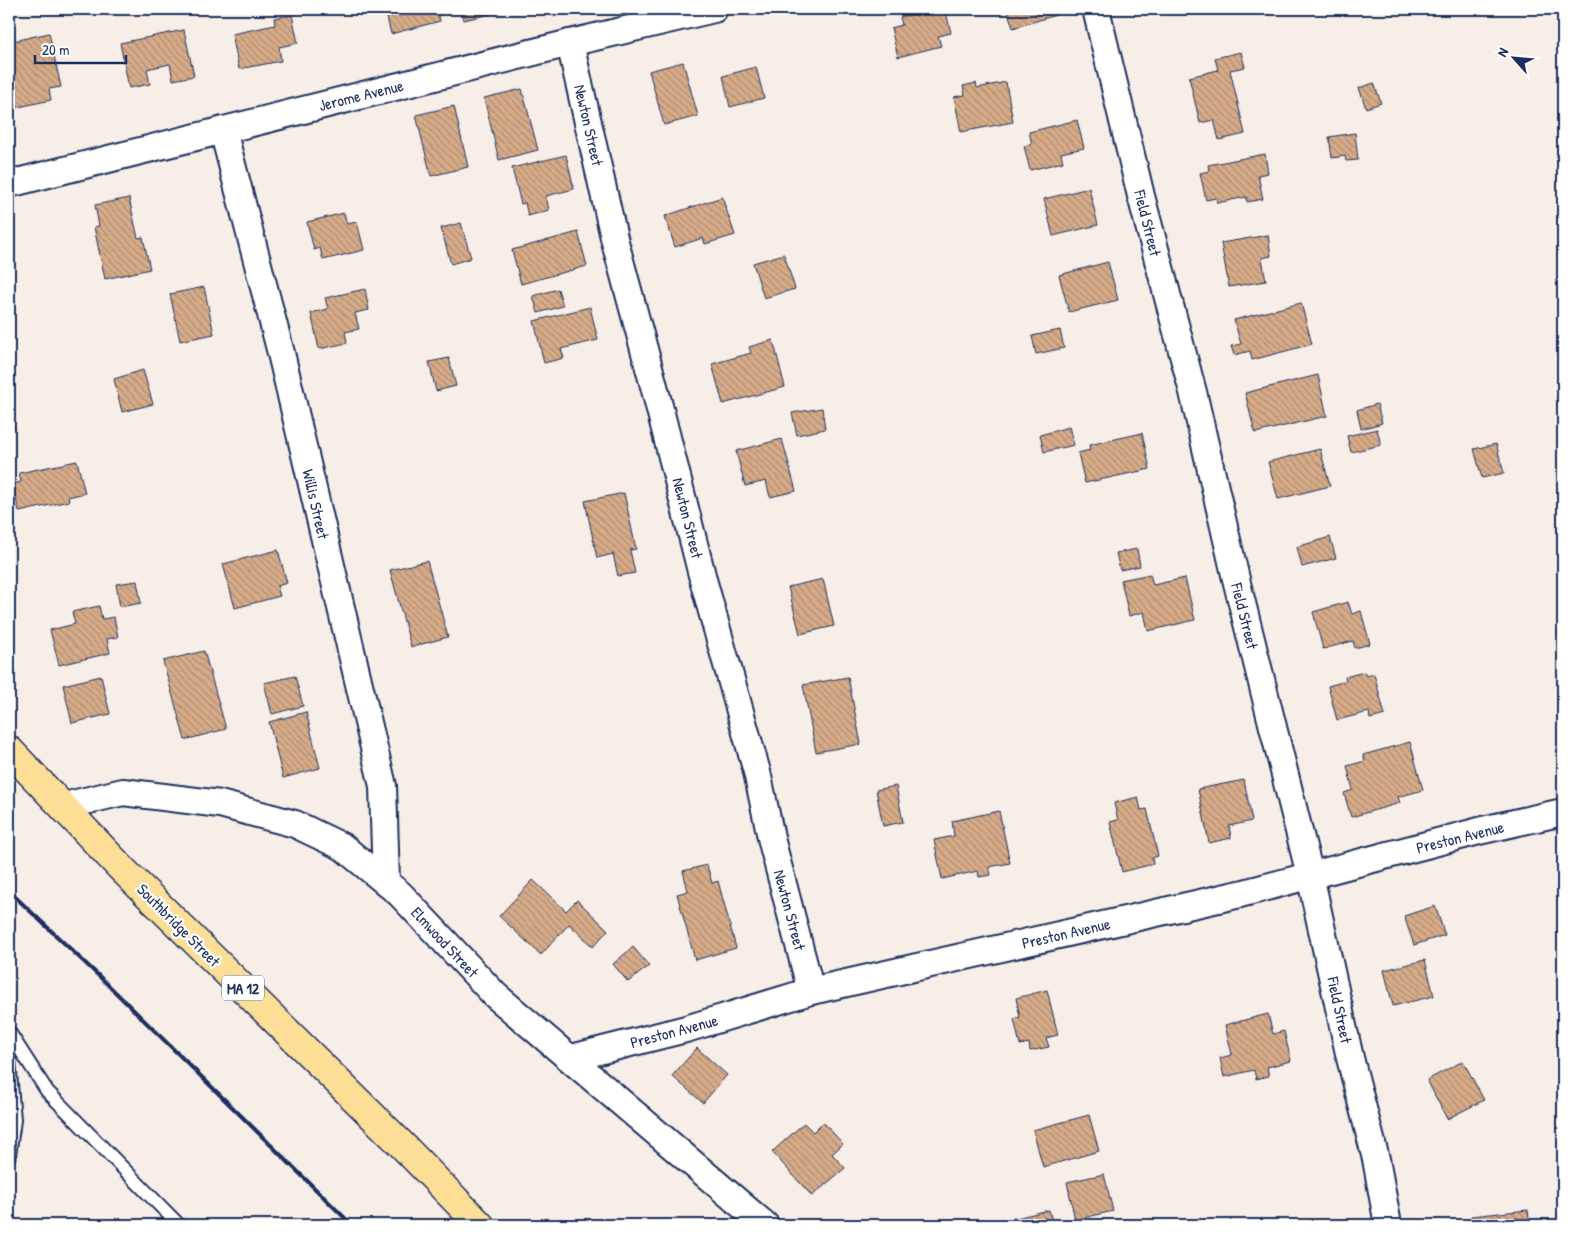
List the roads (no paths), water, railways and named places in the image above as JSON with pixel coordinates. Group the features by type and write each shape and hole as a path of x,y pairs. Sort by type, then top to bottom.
{"main road":[{"name":"Southbridge Street","path":"9,750 122,869 393,1136 480,1225"}],"street":[{"name":"Jerome Avenue","path":"9,184 570,43 714,9"},
{"name":"Field Street","path":"1096,9 1141,196 1193,392 1236,579 1310,875 1350,1058 1376,1159 1388,1225"},
{"name":"Newton Street","path":"570,43 615,242 704,583 756,772 772,842 811,991"},
{"name":"Willis Street","path":"222,130 281,353 383,786 386,882"},
{"name":"Elmwood Street","path":"64,806 123,792 220,804 295,824 343,847 400,894 495,995 765,1225"},
{"name":"Preston Avenue","path":"570,1058 686,1029 811,991 1240,894 1483,830 1563,812"}],"lane":[{"path":"9,1032 47,1091 179,1225"},
{"path":"9,1060 14,1120 9,1156"}],"railway":[{"path":"9,891 100,977 352,1225"}]}
